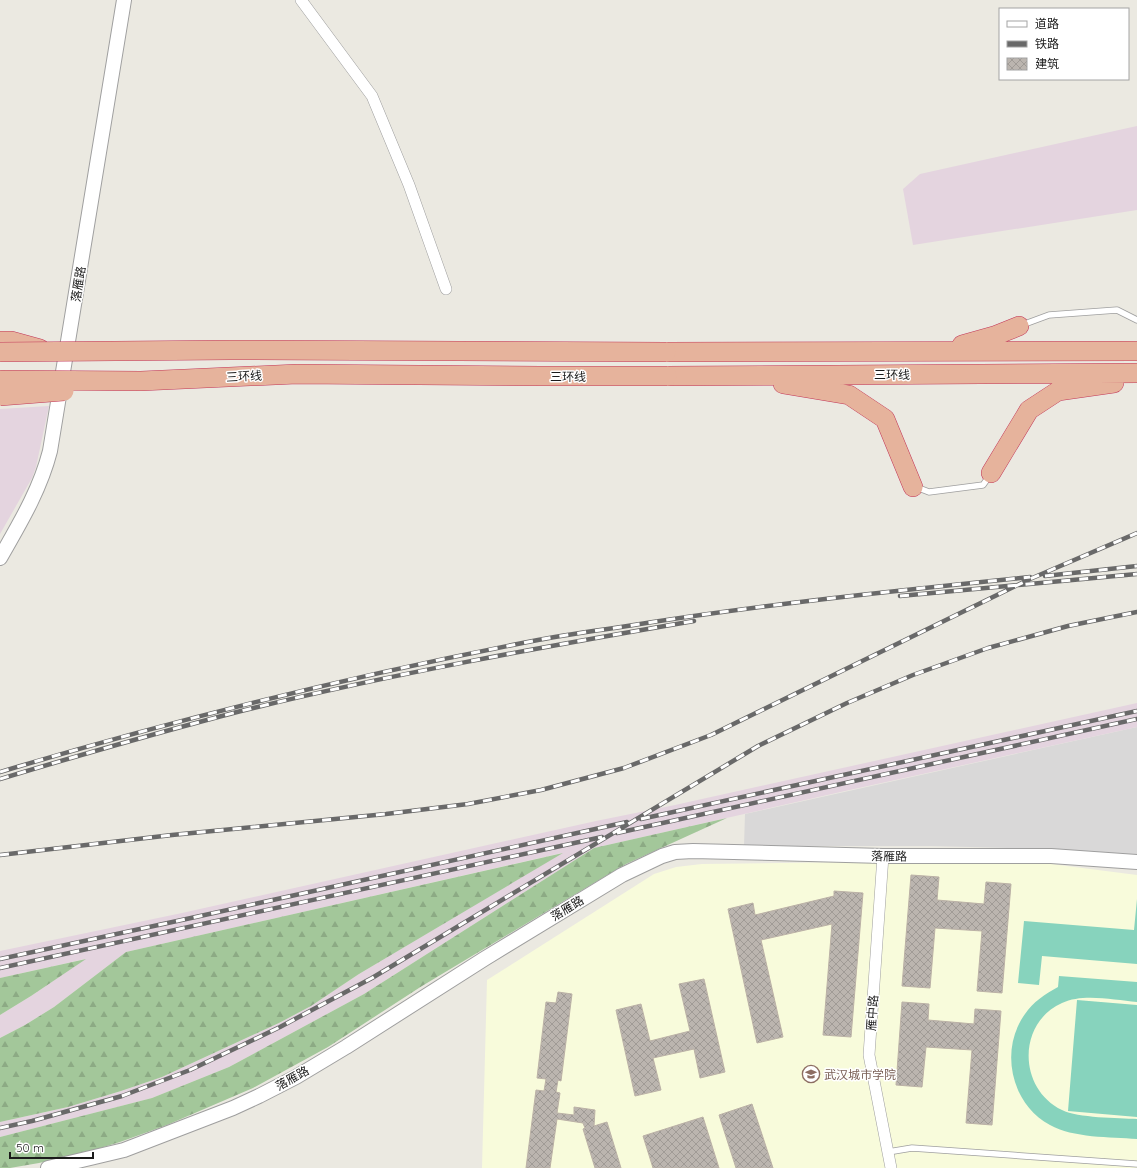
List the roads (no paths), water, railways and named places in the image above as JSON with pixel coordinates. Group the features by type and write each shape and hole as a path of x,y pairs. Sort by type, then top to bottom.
{"highway":[{"path":"936,352 994,336 1019,326"},
{"path":"0,341 11,342 53,352"},
{"name":"三环线","path":"0,352 238,350 666,352 1137,351"},
{"name":"三环线","path":"0,380 142,381 297,374 667,376 1137,373"},
{"path":"726,375 849,395 885,418 913,487"},
{"path":"991,473 1029,410 1058,391 1137,379"},
{"path":"0,396 83,390 142,381"}],"street":[{"name":"落雁路","path":"0,558 38,490 46,469 124,0"},
{"path":"301,0 372,96 409,185 446,288"},
{"name":"落雁路","path":"48,1168 98,1157 139,1145 233,1108 284,1083 346,1047 484,959 616,878 662,856 675,852 693,851 883,856 1051,856 1137,862"},
{"name":"雁中路","path":"883,856 869,1055 891,1168"}],"lane":[{"path":"1019,326 1048,315 1117,310 1137,320"},
{"path":"913,487 929,492 983,486 991,473"},
{"path":"888,1152 912,1148 1137,1164"}],"railway":[{"path":"0,855 172,835 386,814 468,804 541,790 624,768 711,735 1030,579 1137,533"},
{"path":"1045,576 1137,566"},
{"path":"900,596 1137,574"},
{"path":"0,772 133,734 267,699 402,668 538,640 774,605 1030,577"},
{"path":"0,1128 32,1121 122,1096 190,1070 280,1027 372,978 758,746 847,703 913,675 988,648 1068,626 1137,612"},
{"path":"0,779 180,727 241,711 354,685 467,662 694,621"},
{"path":"641,819 1137,711"},
{"path":"617,833 1137,719"},
{"path":"0,959 627,822"},
{"path":"0,968 602,837"}],"place":[{"name":"武汉城市学院","path":"811,1074"}]}
